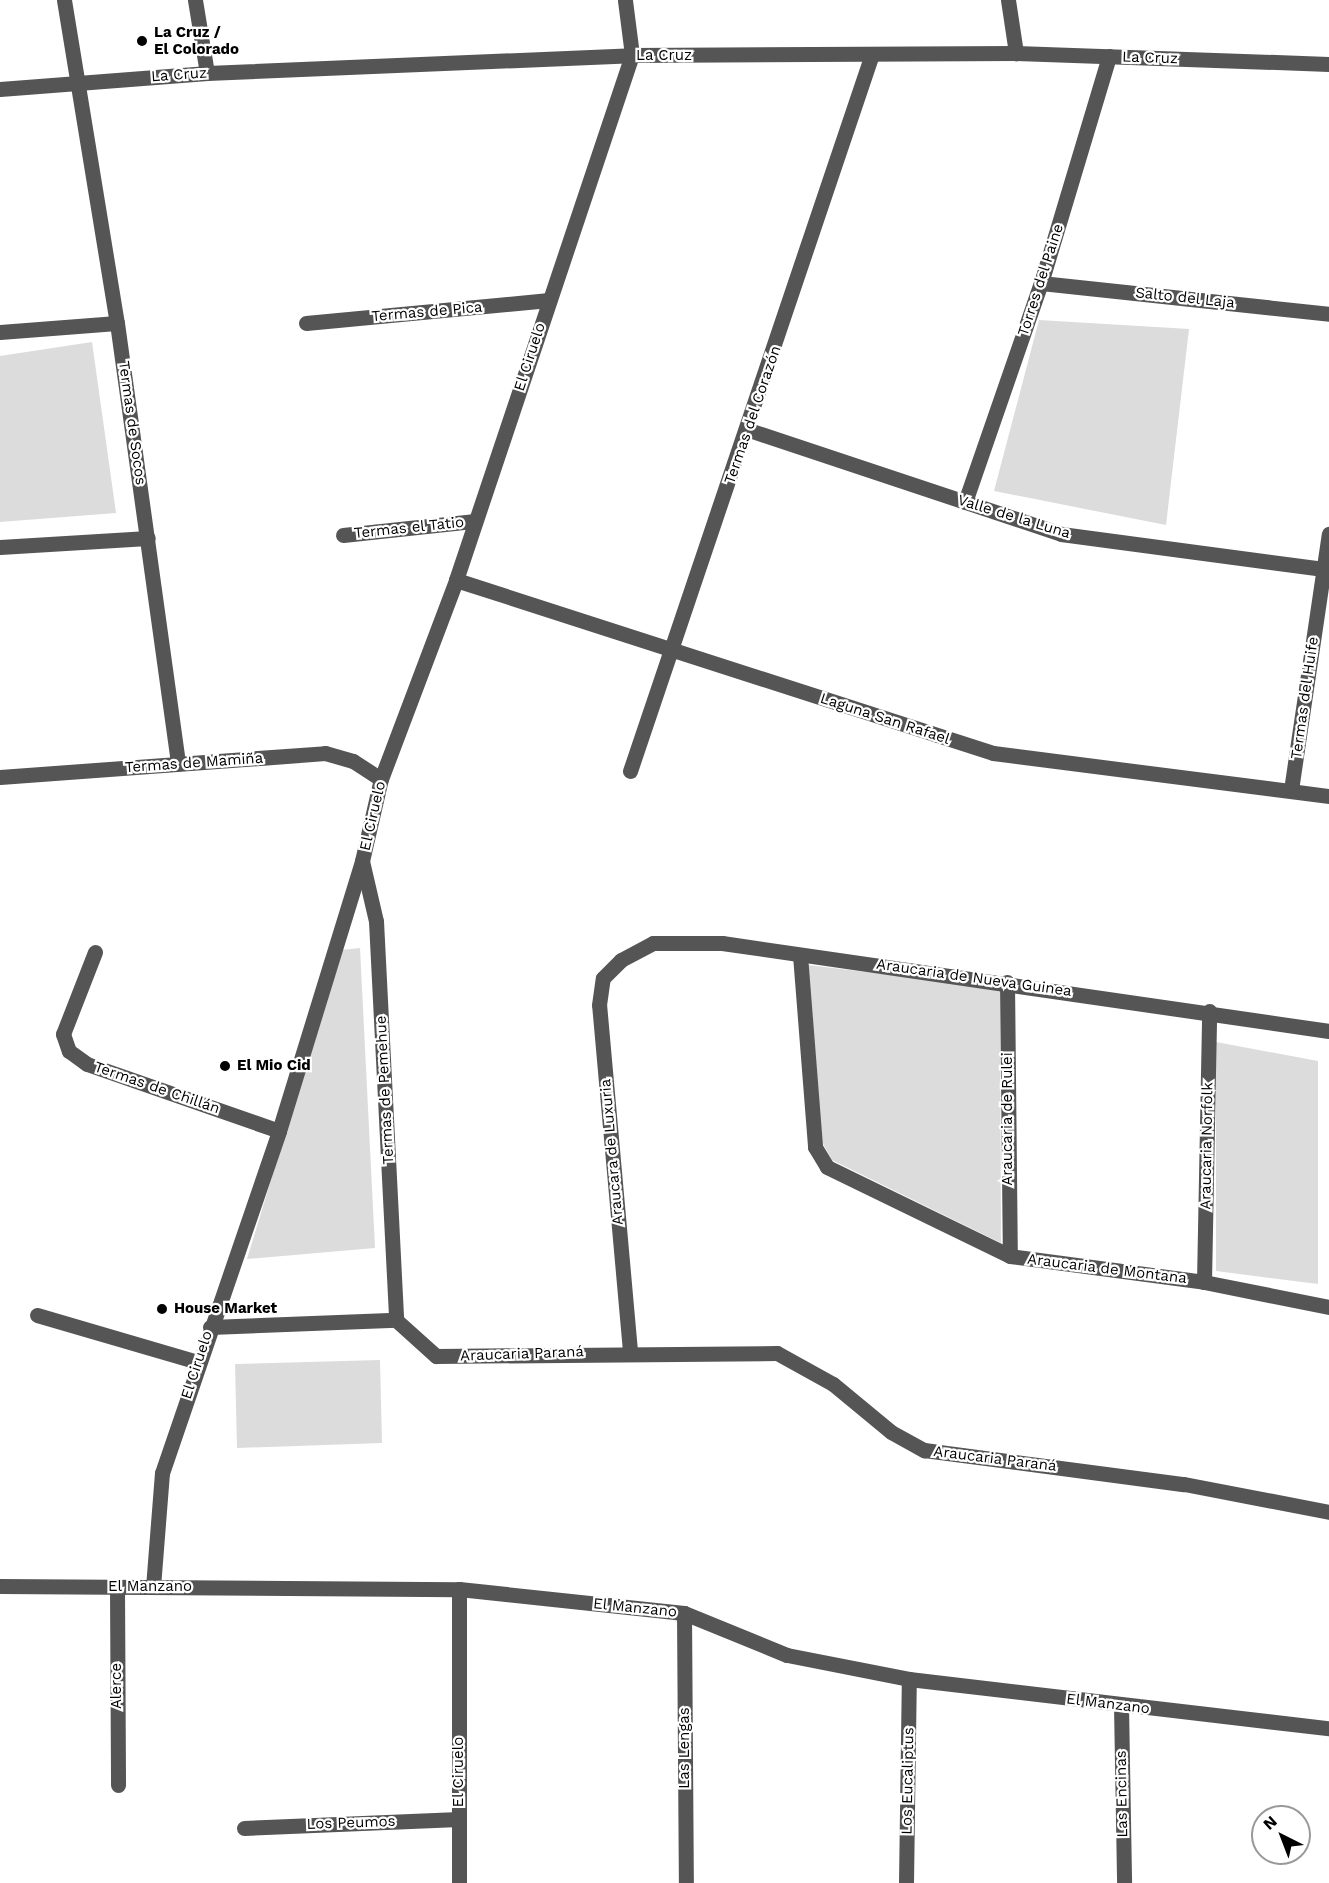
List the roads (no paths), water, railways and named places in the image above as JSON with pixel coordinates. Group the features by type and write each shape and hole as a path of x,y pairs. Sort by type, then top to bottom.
{"street":[{"name":"Termas de Socos","path":"64,0 74,83 117,323 178,764"},
{"path":"195,0 207,73"},
{"path":"625,0 632,55"},
{"path":"1008,0 1016,53"},
{"name":"La Cruz","path":"0,89 207,73 632,55 871,57 1016,53 1329,64"},
{"name":"El Ciruelo","path":"153,1587 162,1473 198,1362 279,1131 362,861 381,779 456,580 632,55"},
{"name":"Torres del Paine","path":"965,502 1041,283 1109,56"},
{"name":"Termas del Corazón","path":"630,771 749,430 871,57"},
{"name":"Salto del Laja","path":"1041,283 1329,314"},
{"name":"Termas de Pica","path":"306,323 549,300"},
{"path":"0,332 117,323"},
{"name":"Valle de la Luna","path":"749,430 1061,534 1324,569"},
{"name":"Termas el Tatio","path":"343,536 475,521"},
{"name":"Termas del Huife","path":"1291,790 1329,534"},
{"path":"0,547 148,538"},
{"name":"Laguna San Rafael","path":"456,580 993,753 1329,796"},
{"name":"Termas de Mamiña","path":"0,777 325,753 353,761 381,779"},
{"name":"Termas de Pemehue","path":"362,861 376,921 396,1320"},
{"name":"Araucaria de Nueva Guinea","path":"621,960 653,943 722,943 1209,1011 1329,1031"},
{"name":"Termas de Chillán","path":"95,952 63,1034 69,1051 87,1064 279,1131"},
{"name":"Araucaria de Montana","path":"800,955 814,1147 827,1167 1010,1257 1204,1282 1329,1306"},
{"name":"Araucara de Luxuria","path":"621,960 603,978 599,1005 630,1351"},
{"name":"Araucaria de Rulei","path":"1007,982 1010,1257"},
{"name":"Araucaria Norfolk","path":"1204,1282 1209,1011"},
{"path":"38,1315 198,1362"},
{"path":"210,1327 396,1320"},
{"name":"Araucaria Paraná","path":"396,1320 436,1356 630,1351 777,1353 833,1384 891,1432 924,1450 1184,1484 1329,1512"},
{"name":"El Manzano","path":"0,1587 459,1589 684,1613 787,1655 909,1679 1329,1728"},
{"name":"Alerce","path":"117,1587 118,1785"},
{"name":"El Ciruelo","path":"459,1589 459,1883"},
{"name":"Las Lengas","path":"684,1613 686,1883"},
{"name":"Los Eucaliptus","path":"906,1883 909,1679"},
{"name":"Las Encinas","path":"1121,1705 1124,1883"},
{"name":"Los Peumos","path":"244,1828 459,1819"}],"place":[{"name":"La Cruz / El Colorado","path":"142,41"},
{"name":"El Mio Cid","path":"225,1066"},
{"name":"House Market","path":"162,1309"}]}
